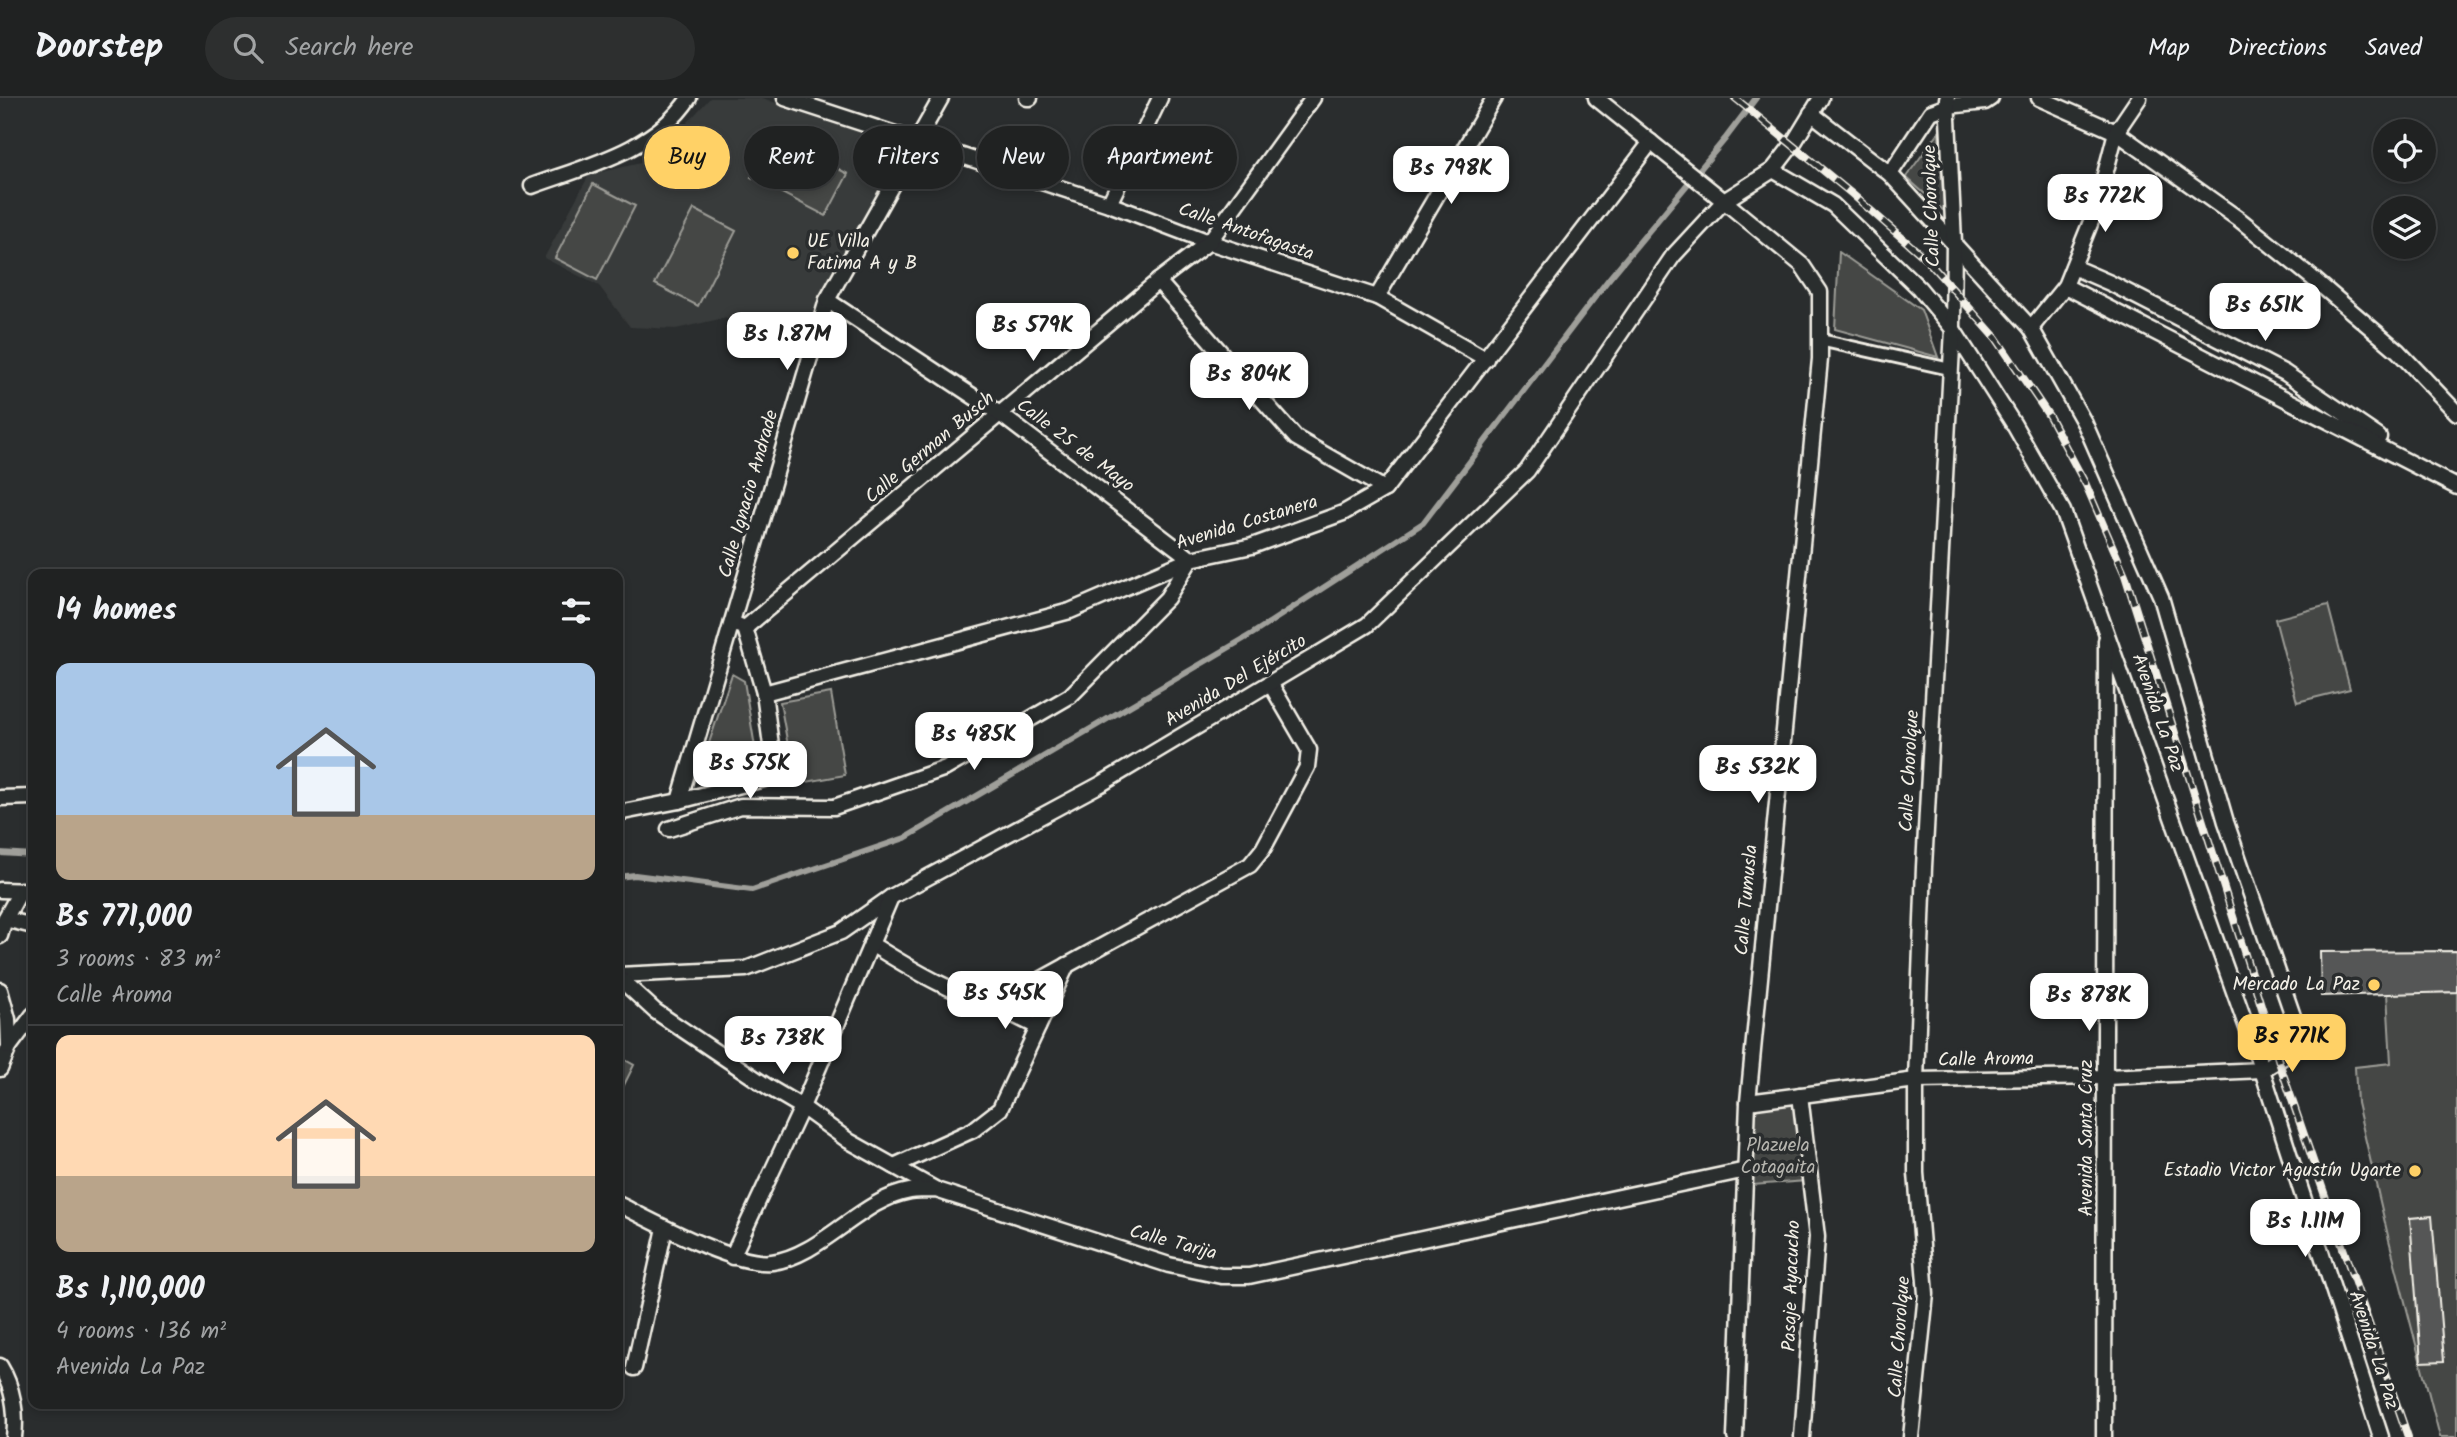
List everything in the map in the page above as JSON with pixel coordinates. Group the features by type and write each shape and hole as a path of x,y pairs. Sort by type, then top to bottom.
{"street":[{"path":"532,186 630,150 654,133 683,107 689,98"},
{"name":"Calle Antofagasta","path":"785,98 872,126"},
{"name":"Calle Ignacio Andrade","path":"924,126 941,98"},
{"path":"1109,204 1160,98"},
{"name":"Calle German Busch","path":"738,626 1209,242 1312,98"},
{"path":"1377,297 1494,98"},
{"path":"1596,98 1724,201 1773,170 1793,144 1821,98"},
{"path":"1947,102 1985,102 1991,98"},
{"path":"2039,98 2116,132 2240,220 2311,275 2398,351 2457,413"},
{"path":"2031,328 2065,286 2096,209 2116,132 2139,98"},
{"name":"Calle Chorolque","path":"1889,174 1931,113 1947,102"},
{"name":"Calle Chorolque","path":"1911,1437 1926,1294 1916,1173 1916,1080 1924,867 1953,328 1954,243 1947,102"},
{"name":"Avenida La Paz","path":"1811,113 1889,174 2031,328 2085,424 2161,597 2226,822 2303,1045"},
{"name":"Avenida Costanera","path":"764,693 1070,611 1191,559 1252,546 1343,513 1385,489 1651,142"},
{"name":"Calle Antofagasta","path":"963,156 1109,204 1209,242 1377,297 1486,359"},
{"name":"Avenida La Paz","path":"1773,170 1833,205 1919,288 1953,328 2013,423 2063,511 2262,1070 2381,1437"},
{"name":"Calle Ignacio Andrade","path":"679,801 738,626 827,300 889,189"},
{"name":"Calle Tumusla","path":"1724,201 1802,265 1820,292 1820,359 1748,1102 1735,1437"},
{"name":"Avenida Del Ejército","path":"623,976 746,969 841,932 891,897 1101,783 1367,625 1527,471 1673,256 1724,201"},
{"path":"2073,267 2110,283 2285,373 2429,471"},
{"path":"1158,281 1296,438 1385,489"},
{"path":"2065,286 2457,486"},
{"name":"Calle 25 de Mayo","path":"827,300 1000,414 1191,559"},
{"path":"1820,340 1950,369"},
{"path":"669,829 741,806 834,807 946,768 1070,696 1167,598 1191,559"},
{"path":"623,812 764,779 773,760 764,693 738,626"},
{"name":"Avenida Santa Cruz","path":"2105,1437 2106,628"},
{"path":"988,1003 1000,1002 1250,865 1264,849 1307,767 1310,750 1270,683"},
{"path":"0,798 28,797"},
{"path":"0,890 27,890"},
{"path":"0,936 5,919 27,890"},
{"path":"732,1257 802,1107 891,897"},
{"path":"5,919 28,925"},
{"path":"871,944 926,977 1038,1027"},
{"path":"894,1166 973,1130 1000,1109 1067,965"},
{"path":"623,981 655,1011 768,1087 802,1107 849,1141 936,1190"},
{"path":"0,990 8,1019 9,1047"},
{"path":"0,1069 9,1047 28,1022"},
{"name":"Calle Aroma","path":"1748,1102 1916,1080 2106,1077 2262,1070 2303,1045"},
{"name":"Pasaje Ayacucho","path":"1800,1095 1817,1237 1802,1437"},
{"name":"Calle Tarija","path":"623,1207 732,1257 771,1263 803,1252 876,1205 908,1191 936,1190 1169,1265 1221,1276 1249,1276 1746,1170"},
{"path":"634,1368 665,1228"},
{"path":"0,1366 7,1377 14,1405 14,1437"}],"shaded area":[{"path":"710,98 762,98 853,130 853,189 879,189 825,288 803,350 724,318 676,329 630,327 599,286 544,258 589,175 644,162 644,189 730,189 730,126 684,126"}],"green space":[{"path":"1939,132 1944,210 1944,211 1906,177"},
{"path":"839,169 848,174 826,216 774,189 839,189"},
{"path":"593,184 635,206 597,280 555,258"},
{"path":"694,209 736,231 698,306 655,284"},
{"path":"1839,252 1921,310 1938,357 1835,329"},
{"path":"2328,605 2350,689 2297,702 2275,619"},
{"path":"732,674 744,681 758,765 698,776"},
{"path":"831,693 845,775 795,784 780,702"},
{"name":"Estadio Victor Agustín Ugarte","path":"2457,992 2457,1437 2440,1437 2357,1103 2355,1067 2391,1063 2387,993"},
{"path":"623,1059 634,1065 623,1087"},
{"name":"Plazuela Cotagaita","path":"1795,1100 1806,1181 1753,1185 1753,1107"}],"building":[{"path":"2457,951 2457,992 2321,996 2320,952"},
{"path":"2432,1216 2444,1361 2421,1362 2410,1218"}],"waterway":[{"path":"623,876 635,875 752,890 905,838 1252,634 1423,523 1608,280 1756,98"},
{"path":"0,853 28,855"}],"railway":[{"path":"1735,98 1925,258 1996,338 2049,416 2086,485 2125,575 2279,1062 2408,1437"}],"place":[{"name":"UE Villa Fatima A y B","path":"793,253"},
{"name":"Mercado La Paz","path":"2374,985"},
{"name":"Estadio Victor Agustín Ugarte","path":"2415,1171"}]}
